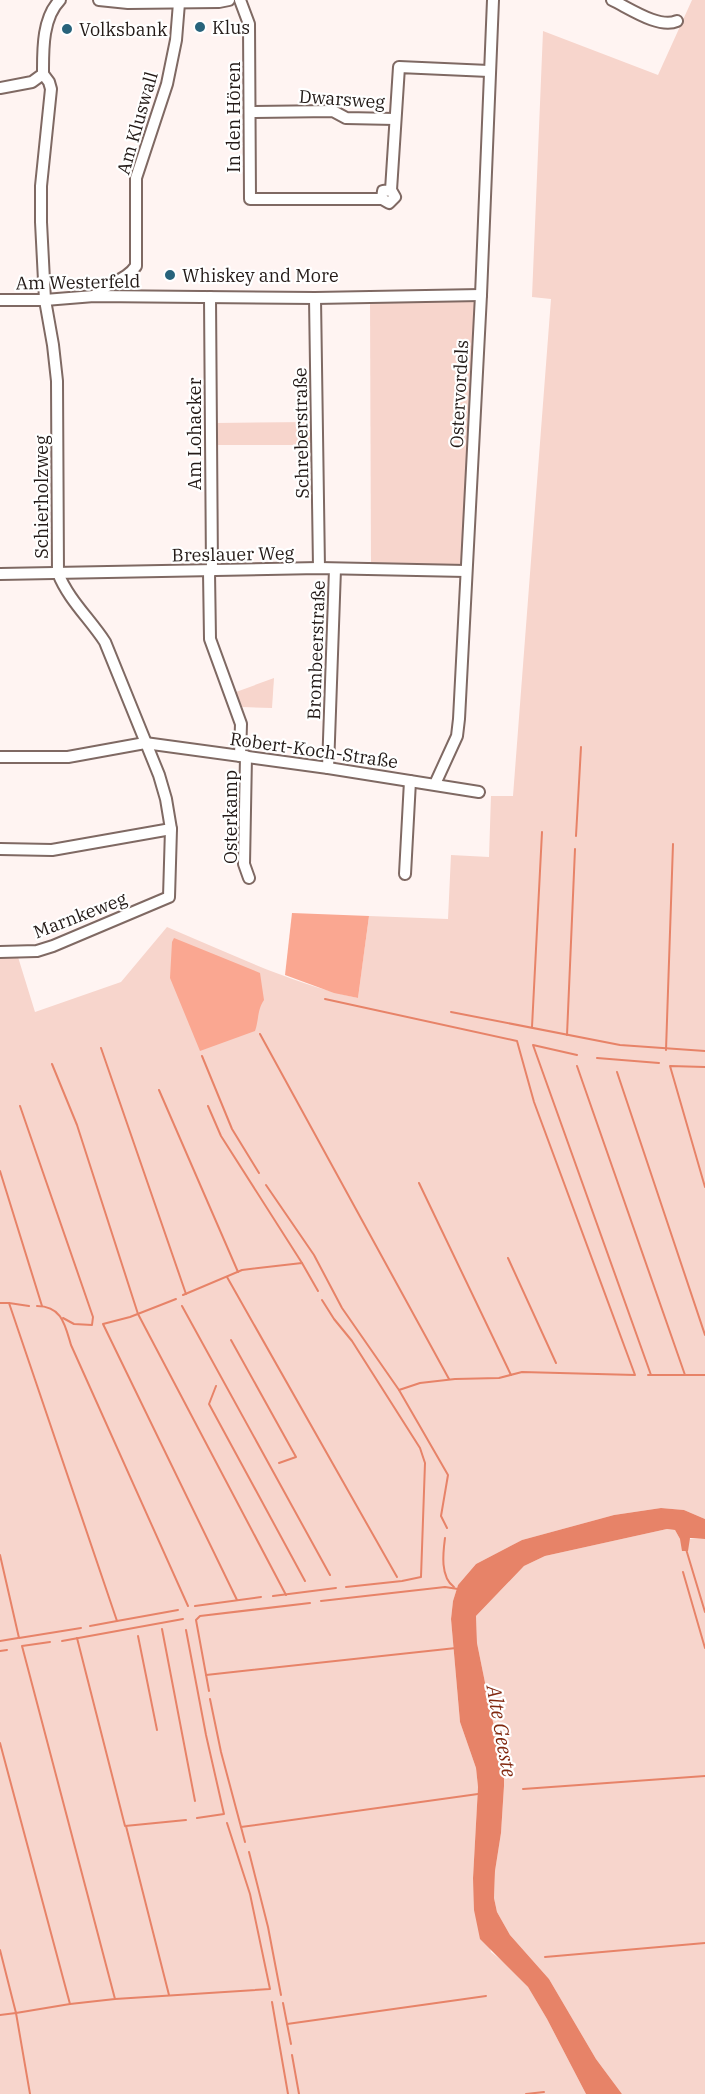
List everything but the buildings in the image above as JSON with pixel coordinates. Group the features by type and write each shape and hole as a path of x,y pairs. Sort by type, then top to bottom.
{"street":[{"name":"Schierholzweg","path":"60,0 55,5 47,26 43,74 51,89 41,186 45,300 57,381 58,573 66,590 105,642 159,775 171,829 169,897"},
{"path":"99,0 128,3 229,0"},
{"name":"In den Hören","path":"240,0 249,24 250,199 382,199 383,191 391,190 395,119"},
{"name":"Ostervordels","path":"435,784 450,754 458,728 481,295 493,0"},
{"path":"612,0 660,23 669,25 677,21"},
{"name":"Am Kluswall","path":"94,296 100,290 133,271 136,266 136,178 166,84 176,40 179,3"},
{"path":"395,119 399,67 489,71"},
{"path":"0,88 32,82 43,74"},
{"name":"Dwarsweg","path":"250,112 333,111 346,118 395,119"},
{"path":"119,280 129,297"},
{"name":"Am Westerfeld","path":"0,300 45,300 94,296 315,298 481,295"},
{"name":"Am Lohacker","path":"210,297 210,639 241,724 243,756"},
{"name":"Schreberstraße","path":"315,298 319,568"},
{"name":"Breslauer Weg","path":"0,574 319,568 466,571"},
{"name":"Brombeerstraße","path":"328,768 335,568"},
{"name":"Robert-Koch-Straße","path":"0,757 68,757 145,743 328,768 479,792"},
{"name":"Osterkamp","path":"243,756 244,864 249,878"},
{"path":"405,874 410,781"},
{"path":"0,849 52,850 171,829"},
{"name":"Marnkeweg","path":"0,952 37,951 53,946 169,897"}],"shaded area":[{"path":"692,0 705,0 705,1519 684,1510 661,1508 614,1515 522,1540 476,1564 458,1585 451,1619 460,1722 476,1768 478,1787 473,1878 491,1952 528,1987 586,2094 0,2094 0,956 18,957 35,1012 121,982 167,927 309,985 358,998 369,916 448,919 451,855 489,857 491,796 513,796 551,299 532,297 543,31 658,75"},
{"path":"370,300 475,300 462,565 371,565"},
{"path":"312,422 312,445 216,445 216,423"},
{"path":"274,678 272,708 242,707 236,692"},
{"path":"292,913 369,916 358,998 334,993 285,975"},
{"path":"174,938 260,973 264,1000 255,1031 200,1051 170,978"},
{"name":"Alte Geeste","path":"661,1508 684,1510 705,1519 705,1539 690,1538 688,1551 682,1551 680,1539 675,1530 667,1529 545,1556 524,1566 476,1616 477,1643 493,1722 504,1761 501,1833 495,1871 494,1898 497,1912 510,1935 549,1979 596,2059 622,2094 586,2094 528,1987 480,1939 474,1910 473,1878 478,1787 476,1768 460,1722 451,1619 453,1601 458,1585 476,1564 522,1540 614,1515"},
{"path":"667,1529 675,1530 680,1539 705,1539 705,2094 622,2094 596,2059 549,1979 510,1935 497,1912 494,1898 495,1871 501,1833 504,1761 493,1722 477,1643 476,1616 524,1566 545,1556"}],"waterway":[{"path":"576,836 581,747"},
{"path":"532,1027 542,832"},
{"path":"666,1050 673,844"},
{"path":"567,1035 575,849"},
{"path":"325,999 517,1041 534,1102 635,1375 522,1372 499,1378 420,1383 399,1390 448,1475 441,1516 447,1528"},
{"path":"451,1012 620,1045 705,1051"},
{"path":"260,1034 449,1379"},
{"path":"577,1055 533,1045 651,1375"},
{"path":"101,1048 186,1294"},
{"path":"202,1056 232,1129 259,1173"},
{"path":"597,1058 659,1063"},
{"path":"52,1064 77,1125 138,1314 286,1595"},
{"path":"577,1066 685,1375"},
{"path":"705,1067 670,1066 705,1187"},
{"path":"617,1072 705,1335"},
{"path":"159,1090 238,1272"},
{"path":"20,1106 93,1317 92,1325 74,1324 63,1318"},
{"path":"208,1106 221,1136 302,1263"},
{"path":"0,1171 42,1306"},
{"path":"419,1183 511,1375"},
{"path":"266,1185 314,1255 342,1308 399,1390"},
{"path":"508,1258 556,1363"},
{"path":"183,1295 242,1270 302,1263 318,1291"},
{"path":"227,1277 397,1577"},
{"path":"176,1299 130,1317 103,1324 237,1600"},
{"path":"322,1300 352,1341 420,1448 425,1463 421,1577 346,1587"},
{"path":"0,1303 9,1303"},
{"path":"29,1306 9,1303 117,1621 178,1610"},
{"path":"37,1306 52,1309 61,1318 188,1606"},
{"path":"182,1306 330,1575"},
{"path":"231,1340 296,1457 279,1463"},
{"path":"648,1375 705,1375"},
{"path":"216,1386 209,1404 305,1581"},
{"path":"445,1538 444,1571 454,1587"},
{"path":"686,1549 705,1612"},
{"path":"0,1555 19,1638 81,1628"},
{"path":"683,1572 705,1648"},
{"path":"321,1601 445,1587 458,1589"},
{"path":"273,1596 336,1588"},
{"path":"195,1606 261,1597"},
{"path":"209,1691 196,1620 200,1616 310,1603"},
{"path":"62,1641 183,1619"},
{"path":"90,1626 117,1621"},
{"path":"162,1629 195,1801"},
{"path":"186,1630 224,1814 197,1818"},
{"path":"138,1636 157,1730"},
{"path":"0,1641 18,1638"},
{"path":"77,1638 125,1826 186,1820"},
{"path":"50,1642 22,1646 115,1999 70,2004"},
{"path":"206,1675 456,1648"},
{"path":"0,1651 7,1650"},
{"path":"210,1699 241,1827 478,1794"},
{"path":"0,1743 70,2004 16,2013 0,1950"},
{"path":"523,1789 705,1776"},
{"path":"115,1999 270,1989 250,1894 227,1823"},
{"path":"126,1826 169,1995"},
{"path":"241,1827 245,1842"},
{"path":"249,1852 268,1927 281,1995"},
{"path":"545,1957 705,1943"},
{"path":"287,2024 486,1996"},
{"path":"272,2002 288,2094"},
{"path":"283,2003 291,2044"},
{"path":"0,2015 16,2013 30,2094"},
{"path":"292,2055 299,2094"},
{"path":"526,2094 544,2092"}],"place":[{"name":"Klus","path":"200,27"},
{"name":"Volksbank","path":"67,29"},
{"name":"Whiskey and More","path":"170,275"}]}
